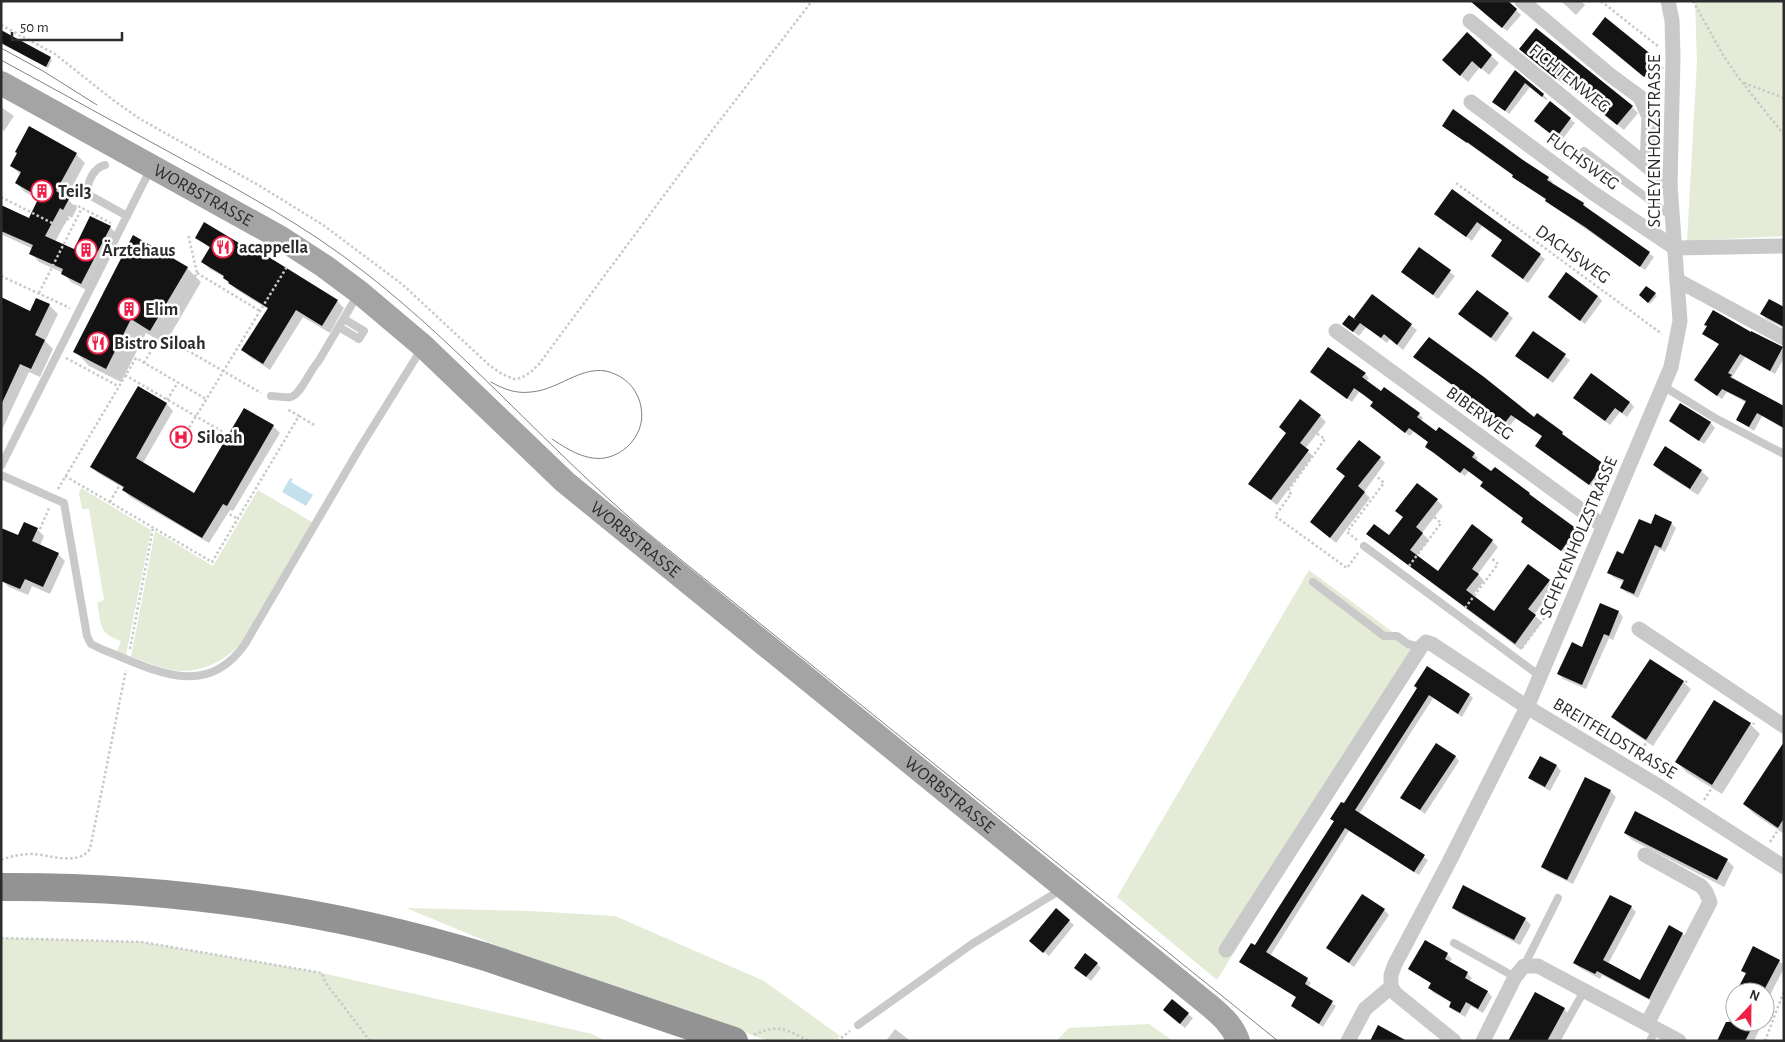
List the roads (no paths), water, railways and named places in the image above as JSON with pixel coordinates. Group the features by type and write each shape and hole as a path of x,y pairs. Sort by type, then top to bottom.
{"highway":[{"path":"1,887 150,892 234,901 340,919 445,944 742,1039"},
{"path":"1,898 149,903 249,915 338,930 483,967 700,1041"}],"main road":[{"name":"WORBSTRASSE","path":"1,83 298,249 360,292 423,346 565,482 1222,1016 1235,1033 1238,1041"}],"street":[{"name":"FICHTENWEG","path":"1522,1 1610,75 1640,97 1649,117 1647,164"},
{"name":"SCHEYENHOLZSTRASSE","path":"1391,987 1391,975 1395,964 1527,707 1671,367 1680,321 1670,185 1673,58 1672,20 1668,1"},
{"name":"FICHTENWEG","path":"1470,21 1647,164 1670,185"},
{"name":"FUCHSWEG","path":"1470,102 1593,192 1675,248"},
{"path":"1675,248 1784,246"},
{"path":"1677,280 1756,321 1784,338"},
{"name":"BIBERWEG","path":"1336,331 1603,526"},
{"path":"1639,629 1784,726"},
{"name":"BREITFELDSTRASSE","path":"1423,645 1432,644 1527,707 1629,768 1784,867"},
{"path":"1226,950 1423,645"},
{"path":"1645,855 1702,886 1710,902 1651,1031"},
{"path":"1483,1041 1519,972 1538,966 1651,1031 1679,1041"},
{"path":"1348,1041 1365,1009 1391,987 1396,994 1454,1041"}],"lane":[{"path":"1584,151 1672,216"},
{"path":"105,166 101,166 94,173 88,186 88,193 127,216"},
{"path":"1,466 152,166"},
{"path":"267,395 290,397 298,392 360,292"},
{"path":"339,327 359,339 364,331 344,318"},
{"path":"1,475 64,503 89,640 95,647 171,675 189,678 216,670 234,658 249,638 361,446 423,346"},
{"path":"1663,386 1715,418 1784,454"},
{"path":"1364,546 1540,676"},
{"path":"1313,582 1384,636 1397,636 1408,644 1423,645"},
{"path":"858,1025 972,944 1064,888"},
{"path":"1454,943 1519,972 1558,898"},
{"path":"1556,1041 1584,991"}],"water":[{"path":"290,478 293,479 291,482 313,495 306,506 282,492"}],"tram line":[{"path":"1,48 43,71 97,105"},
{"path":"1,60 252,198 320,240 363,271 436,333 573,466 644,530 1278,1041"},
{"path":"491,382 510,390 531,392 542,390 585,373 606,371 623,378 634,390 641,408 641,424 633,441 620,452 604,458 589,457 573,452 552,439"}],"place":[{"name":"Teil3","path":"42,191"},
{"name":"acappella","path":"223,247"},
{"name":"Ärztehaus","path":"86,250"},
{"name":"Elim","path":"129,309"},
{"name":"Bistro Siloah","path":"98,343"},
{"name":"Siloah","path":"181,437"}]}
